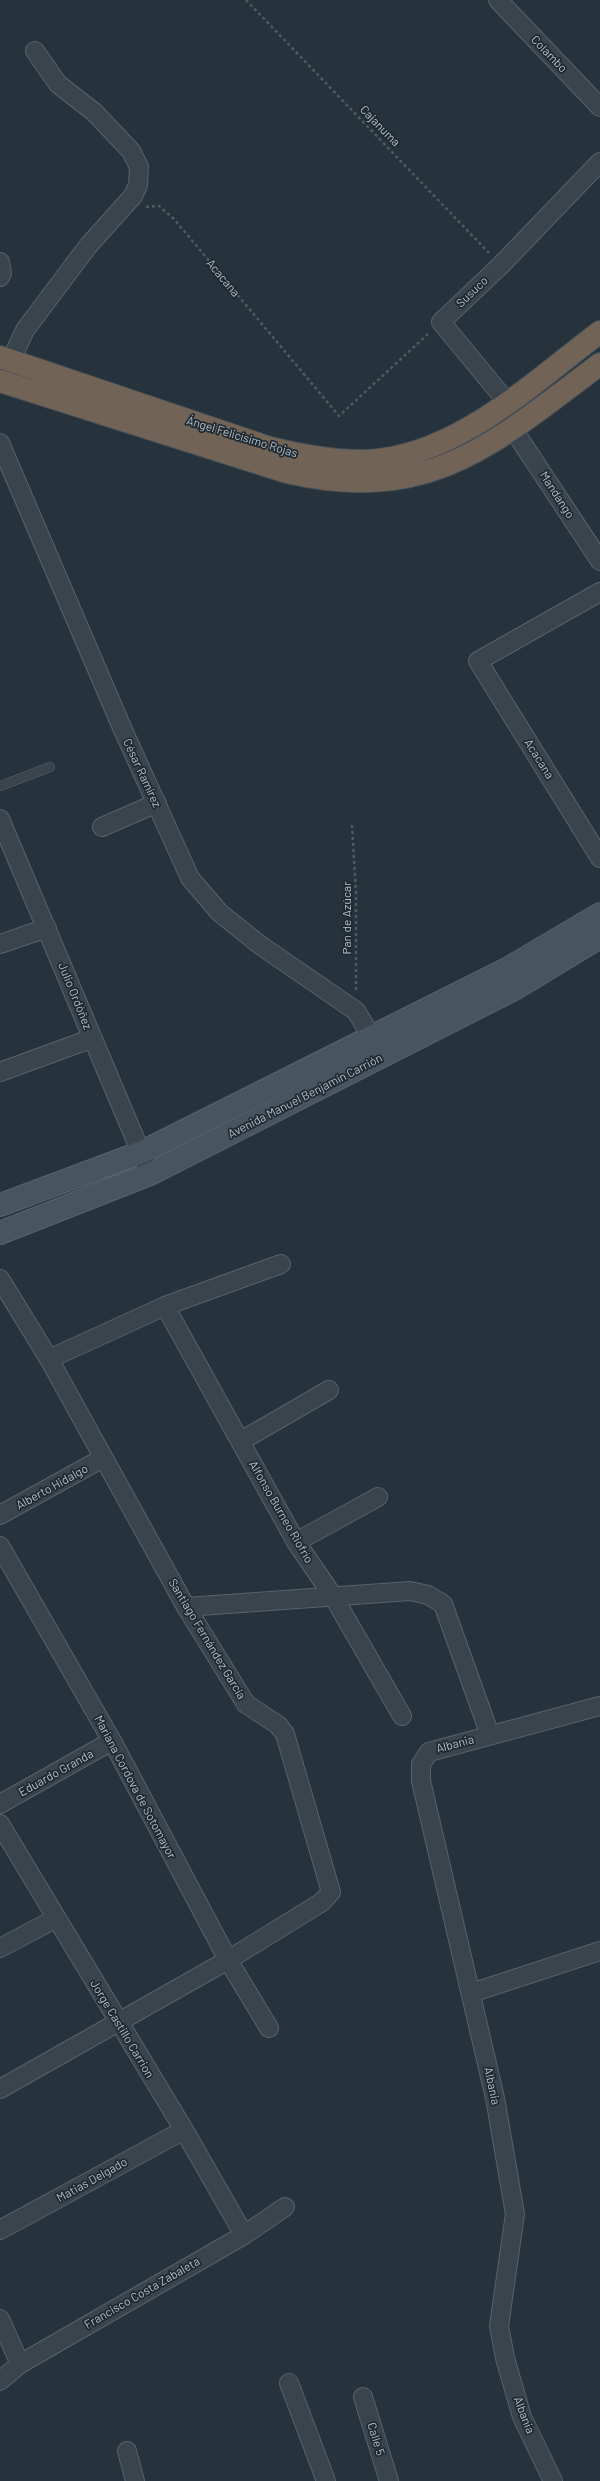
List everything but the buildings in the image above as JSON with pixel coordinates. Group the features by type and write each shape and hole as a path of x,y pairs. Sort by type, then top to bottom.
{"highway":[{"name":"Ángel Felicísimo Rojas","path":"6,358 236,438 314,458 369,461 421,451 447,441 474,426 600,332"},
{"name":"Ángel Felicísimo Rojas","path":"0,381 267,467 318,479 377,482 430,472 457,461 513,429 600,364"}],"main road":[{"name":"Avenida Manuel Benjamín Carrión","path":"0,1205 142,1152 507,969 600,914"},
{"name":"Avenida Manuel Benjamín Carrión","path":"0,1233 150,1174 509,992 600,937"}],"street":[{"name":"Colambo","path":"498,0 600,107"},
{"path":"6,358 25,330 88,246 134,196 138,185 139,167 131,151 94,112 58,84 35,51"},
{"name":"Susuco","path":"441,322 500,265 600,162"},
{"path":"0,262 2,273 0,277"},
{"path":"441,322 507,402"},
{"name":"Mandango","path":"513,429 600,561"},
{"name":"César Ramírez","path":"0,443 68,606 190,878 220,913 260,945 356,1011 371,1036"},
{"name":"Acacana","path":"600,592 478,661 600,858"},
{"path":"102,827 157,803"},
{"name":"Julio Ordóñez","path":"0,819 150,1174"},
{"path":"0,944 47,928"},
{"path":"0,1072 93,1038"},
{"path":"49,1359 166,1306 281,1264"},
{"name":"Santiago Fernández García","path":"0,1279 49,1359 186,1607 246,1704 278,1725 285,1734 331,1892 322,1902 228,1960"},
{"name":"Alfonso Burneo Riofrío","path":"166,1306 296,1542 333,1596 402,1716"},
{"path":"241,1442 329,1390"},
{"name":"Alberto Hidalgo","path":"0,1515 103,1458"},
{"path":"296,1542 378,1497"},
{"name":"Mariana Cordova de Sotomayor","path":"0,1546 112,1741 228,1960 269,2028"},
{"name":"Albania","path":"186,1607 410,1590 428,1595 443,1604 490,1735"},
{"name":"Albania","path":"553,2481 522,2417 505,2358 499,2326 515,2214 495,2098 421,1781 421,1764 429,1752 600,1706"},
{"name":"Eduardo Granda","path":"0,1804 112,1741"},
{"name":"Jorge Castillo Carrion","path":"0,1824 55,1919 184,2130 244,2234"},
{"path":"0,1948 55,1919"},
{"path":"471,1993 600,1951"},
{"path":"0,2089 228,1960"},
{"name":"Matias Delgado","path":"0,2230 184,2130"},
{"name":"Francisco Costa Zabaleta","path":"0,2381 20,2364 244,2234 285,2207"},
{"path":"0,2320 20,2364"},
{"path":"289,2383 326,2481"},
{"name":"Calle 5","path":"363,2397 389,2481"},
{"path":"127,2451 135,2481"}],"lane":[{"path":"0,786 50,767"}],"path":[{"name":"Cajanuma","path":"246,0 500,265"},
{"name":"Acacana","path":"141,207 159,206 174,219 340,416 441,322"},
{"name":"Pan de Azúcar","path":"352,825 356,893 356,1011"}]}
